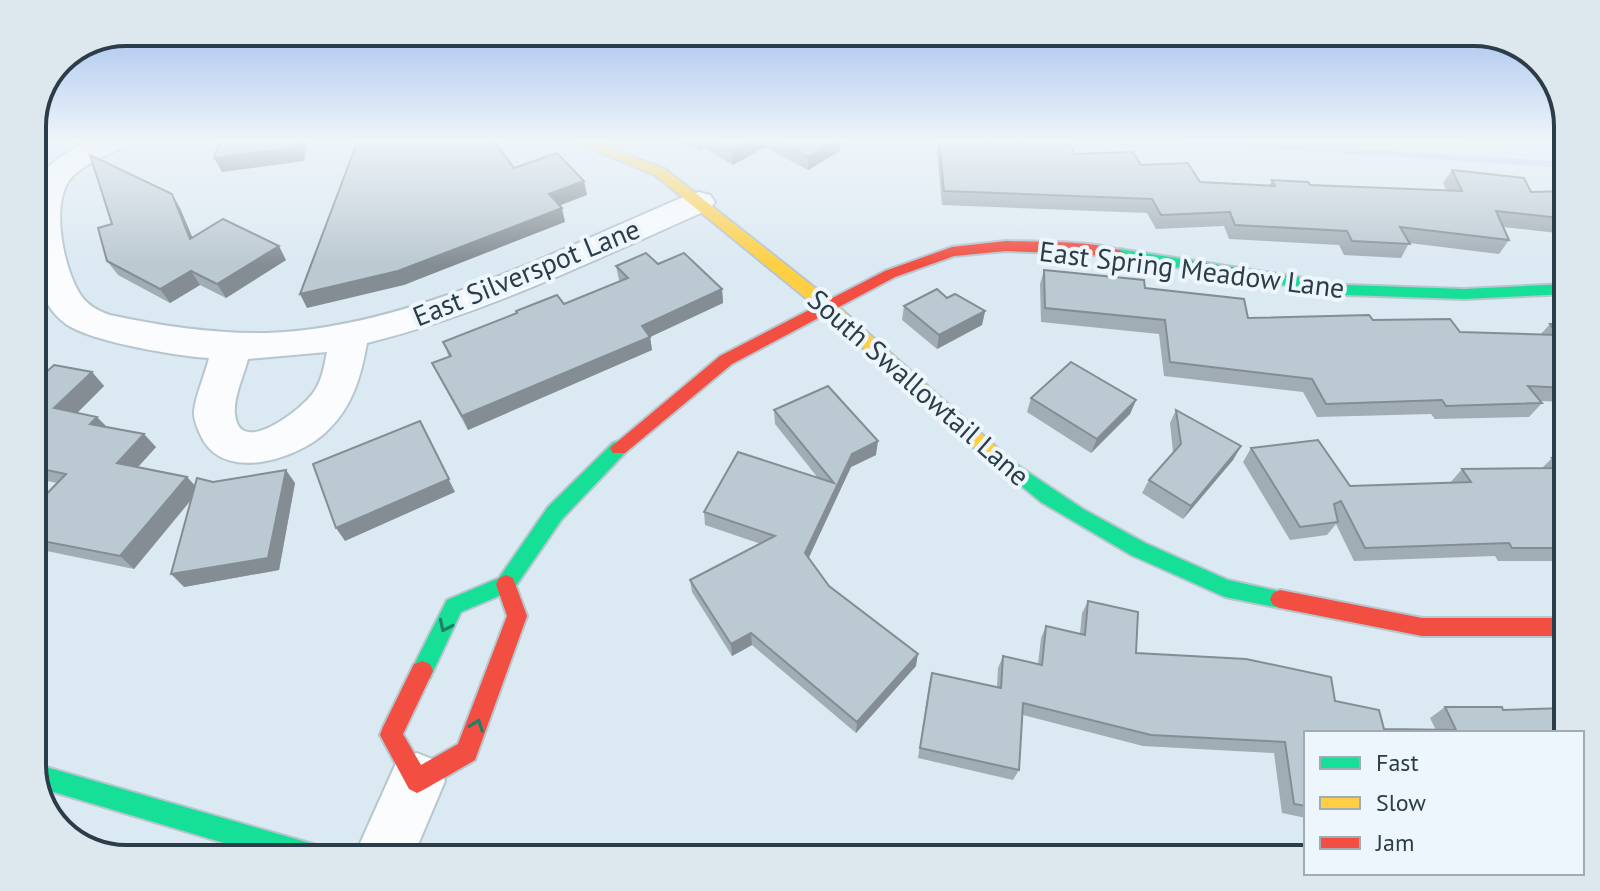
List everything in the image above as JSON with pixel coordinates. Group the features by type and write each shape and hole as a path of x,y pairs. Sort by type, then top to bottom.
{"street":[{"name":"South Swallowtail Lane","path":"672,182 828,307 1023,481 1123,541 1227,589 1422,627 1554,627"},
{"name":"East Silverspot Lane","path":"46,233 51,272 64,296 82,318 147,335 232,346 350,335 456,303 699,202"},
{"name":"East Spring Meadow Lane","path":"506,584 555,513 622,445 726,360 890,274 952,252 1006,246 1086,249 1347,290 1464,294 1554,290"},
{"path":"232,346 214,413 217,423 221,434 242,446 265,445 296,434 324,410 339,384 350,335"},
{"path":"388,845 417,781 467,752 517,616 506,584 454,606 391,735 417,781"},
{"path":"48,778 273,845"}],"building":[{"path":"98,182 146,182 172,194 190,239 223,219 279,246 217,284 191,271 160,289 107,261 98,228 112,224"},
{"path":"342,182 582,182 549,194 562,208 398,271 300,294"},
{"path":"943,182 1200,182 1275,186 1273,182 1300,182 1310,185 1462,191 1458,182 1526,182 1531,192 1554,191 1554,217 1496,211 1509,240 1400,227 1410,244 1352,241 1347,231 1235,225 1230,212 1161,215 1152,199 944,191"},
{"path":"646,253 658,264 684,253 722,289 642,326 650,337 462,416 432,363 451,356 443,342 557,295 564,304 628,278 616,266"},
{"path":"1044,270 1144,280 1145,288 1244,299 1248,318 1369,315 1373,320 1450,319 1460,332 1554,335 1554,387 1528,386 1542,403 1446,406 1442,400 1326,404 1312,379 1170,362 1165,320 1045,308"},
{"path":"937,289 947,298 955,294 985,311 939,335 904,306"},
{"path":"1071,362 1136,400 1097,439 1031,398"},
{"path":"54,365 92,372 54,408 97,417 90,424 144,434 117,463 187,477 120,556 46,542 46,495 66,474 46,470 46,372"},
{"path":"828,386 878,441 852,454 805,553 829,586 918,654 857,722 751,633 731,644 690,580 775,536 704,512 738,452 834,483 774,410"},
{"path":"1176,410 1241,446 1191,506 1149,480 1181,444"},
{"path":"420,421 449,479 336,528 313,464"},
{"path":"1318,440 1350,486 1471,482 1462,469 1554,468 1554,548 1512,548 1509,543 1365,548 1341,501 1334,504 1338,522 1300,527 1251,448"},
{"path":"286,470 268,558 171,574 197,478 213,482"},
{"path":"1088,601 1138,612 1136,653 1246,659 1331,677 1335,701 1379,710 1384,729 1456,730 1445,707 1502,707 1503,710 1554,708 1554,731 1304,731 1304,806 1294,804 1285,742 1151,735 1023,703 1019,770 920,748 932,673 1001,688 1003,656 1042,665 1046,626 1085,635"}],"traffic: fast":[{"path":"1119,254 1347,290 1464,294 1554,290"},
{"path":"422,671 454,606 506,584 555,513 619,448"},
{"path":"999,460 1076,515 1168,564 1225,588 1280,599"},
{"path":"48,778 273,845"}],"traffic: slow":[{"path":"672,182 828,307 999,460"}],"traffic: jam":[{"path":"619,448 726,360 890,274 952,252 1006,246 1086,249 1119,254"},
{"path":"422,671 391,735 417,781 467,752 517,616 506,584"},
{"path":"1280,599 1422,627 1554,627"}]}
